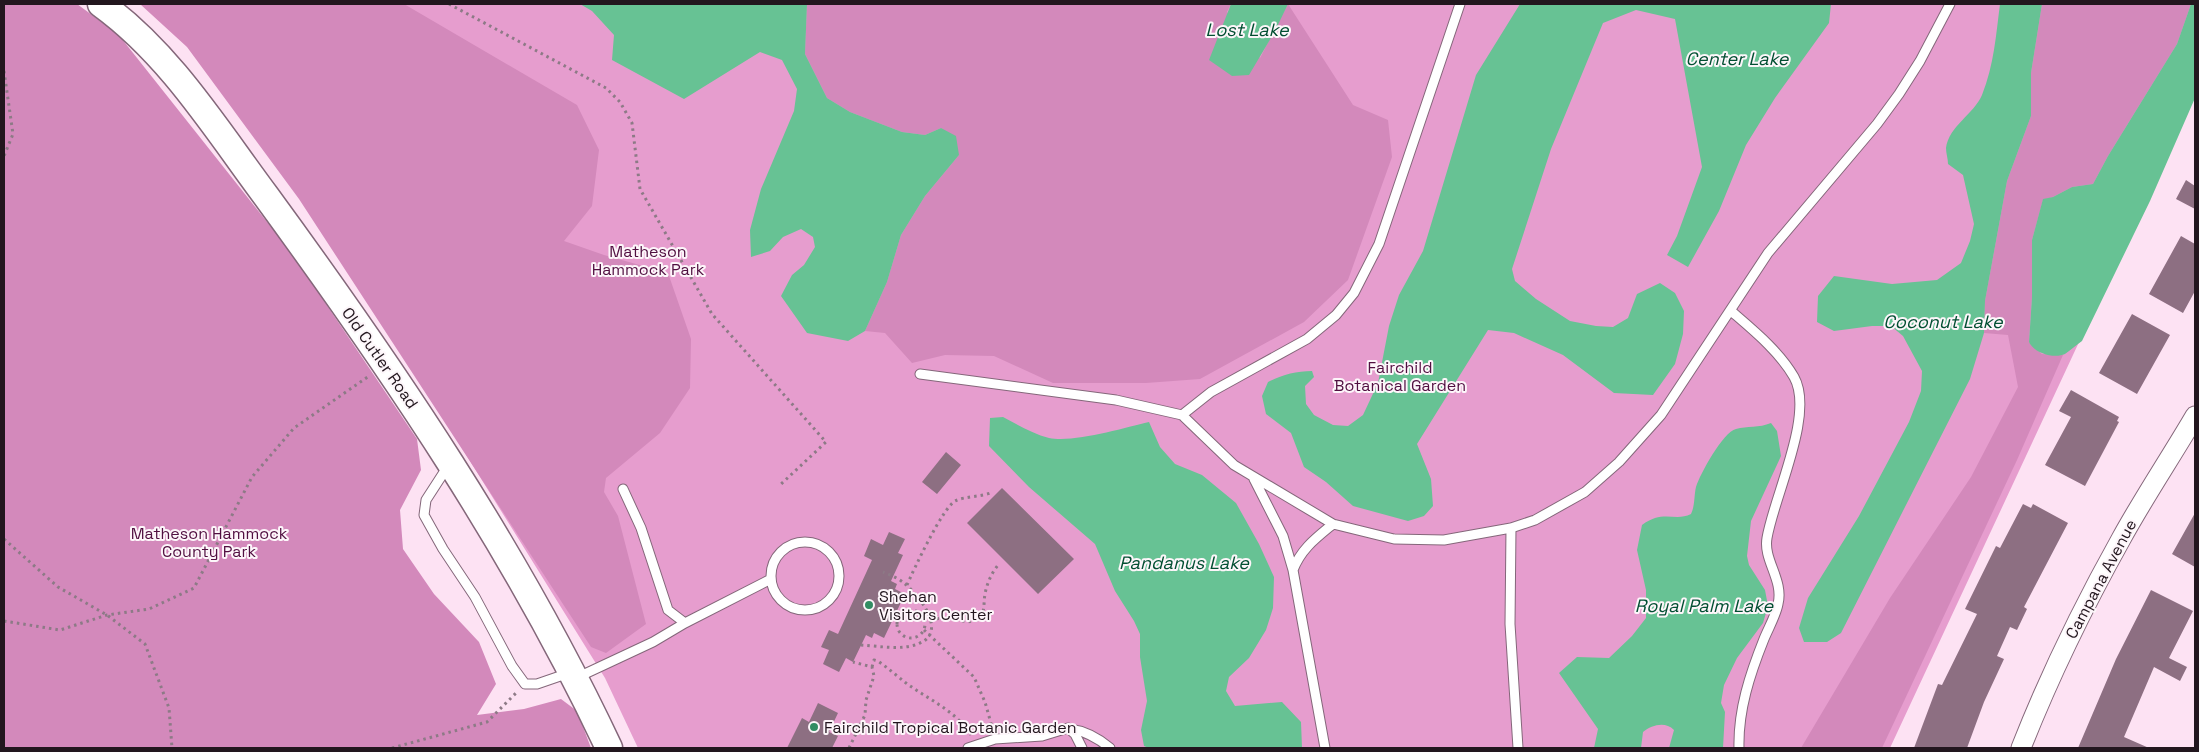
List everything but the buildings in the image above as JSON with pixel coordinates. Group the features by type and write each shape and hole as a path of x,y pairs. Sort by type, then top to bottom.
{"main road":[{"name":"Old Cutler Road","path":"101,4 149,45 181,81 291,230 385,365 450,463 529,591 574,675 609,748"}],"street":[{"name":"Campana Avenue","path":"2021,748 2040,701 2090,596 2132,518 2195,416"}],"lane":[{"path":"1182,415 1211,392 1307,339 1336,315 1354,293 1379,244 1460,4"},
{"path":"920,374 1116,400 1182,415 1234,465 1333,524 1394,539 1444,540 1512,528 1534,520 1585,492 1620,462 1673,400 1773,246 1877,124 1899,94 1924,55 1950,4"},
{"path":"1731,311 1753,329 1790,371 1798,388 1800,405 1794,442 1775,501 1767,537 1766,546 1779,585 1778,603 1745,696 1738,730 1739,748"},
{"path":"450,463 426,500 424,514 443,549 485,614 512,666 525,684 537,684 574,675 653,642 685,623 771,579"},
{"path":"1254,478 1283,536 1293,570 1325,748"},
{"path":"623,489 641,528 668,610 685,623"},
{"path":"1293,570 1297,560 1309,543 1333,524"},
{"path":"1512,528 1510,624 1518,748"},
{"path":"802,542 813,542 823,546 831,554 838,567 838,582 833,595 822,605 808,610 793,608 780,600 771,579 771,568 779,554 792,544 802,542"},
{"path":"1068,728 1075,734 1082,748"},
{"path":"972,747 996,739 1042,736 1068,728 1082,731 1099,739 1110,748"}],"path":[{"path":"449,4 606,88 620,102 632,123 640,189 712,314 826,442 779,486"},
{"path":"4,71 12,134 4,156"},
{"path":"4,621 60,630 107,615 149,609 194,588 252,477 294,428 385,365"},
{"path":"907,586 930,538 950,505 956,500 993,492"},
{"path":"4,539 58,587 107,615 145,644 169,708 172,748"},
{"path":"930,619 950,618 968,622 977,620 984,612 986,589 992,573 999,564"},
{"path":"861,645 913,646 924,641 929,634 930,619 918,596 907,586 883,572"},
{"path":"907,610 917,611 924,618 924,630 916,638 903,636 898,629 896,617 907,610"},
{"path":"924,630 974,677 985,702 996,739"},
{"path":"849,748 864,715 866,700 873,683 874,674 872,667 874,660 942,706 966,728 972,747"},
{"path":"853,662 872,667"},
{"path":"392,748 487,722 525,684"}],"green space":[{"name":"Matheson Hammock County Park","path":"4,4 77,4 118,34 291,252 417,439 421,470 400,510 403,549 434,594 479,642 496,684 477,715 524,709 561,699 577,711 591,748 4,748"},
{"path":"140,4 404,4 577,105 599,150 592,206 564,241 604,255 668,273 691,339 690,388 660,433 606,478 604,492 618,516 646,624 606,653 591,647 299,199 187,47"},
{"name":"Fairchild Botanical Garden","path":"162,4 2195,4 2195,93 1890,748 638,748 605,678 251,109"},
{"path":"807,4 1231,4 1227,12 1260,58 1288,4 1353,105 1388,120 1392,157 1348,280 1304,322 1200,379 1146,383 1053,383 994,356 945,355 912,363 885,333 865,331 887,282 901,235 925,196 959,155 941,128 925,135 902,132 850,112 827,98 805,54"},
{"path":"2042,4 2191,4 2177,44 2108,156 2093,184 2072,187 2043,200 2032,240 2032,297 2029,342 2042,354 2063,355 2017,460 1882,748 1801,748 1890,598 1971,477 2018,387 2008,335 1984,333 1985,301 2007,181 2031,116 2031,73"}],"water":[{"path":"580,4 807,4 805,54 827,98 850,112 902,132 925,135 941,128 956,136 959,155 925,196 901,235 887,282 865,331 848,341 807,333 781,296 792,275 804,265 815,247 813,237 801,229 783,237 770,251 751,257 750,230 761,189 794,111 797,89 782,60 760,52 684,99 612,60 614,35 592,11"},
{"name":"Lost Lake","path":"1231,4 1288,4 1274,33 1249,75 1232,76 1209,60"},
{"name":"Center Lake","path":"1520,4 1831,4 1829,23 1775,98 1746,145 1719,211 1688,267 1667,255 1677,236 1702,167 1675,19 1636,10 1603,23 1551,149 1512,269 1515,281 1536,299 1570,321 1596,326 1613,327 1628,318 1637,294 1660,283 1675,293 1684,311 1683,334 1675,364 1653,395 1614,393 1563,355 1514,333 1488,330 1417,444 1431,479 1433,506 1424,516 1408,521 1353,506 1326,482 1304,467 1291,433 1266,414 1262,396 1268,382 1289,374 1312,371 1314,377 1305,386 1306,404 1314,415 1333,425 1348,426 1363,415 1378,383 1389,326 1399,295 1423,251 1476,75"},
{"name":"Coconut Lake","path":"2000,4 2042,4 2031,73 2031,116 2007,181 1985,301 1984,333 1970,379 1841,633 1827,642 1804,642 1799,628 1808,598 1859,516 1909,422 1921,391 1922,371 1903,336 1891,326 1872,326 1834,331 1817,322 1818,296 1834,276 1892,284 1937,280 1961,263 1970,241 1974,224 1963,175 1948,164 1946,148 1952,133 1982,95 1992,61"},
{"path":"2191,4 2195,4 2195,98 2150,201 2082,341 2065,354 2055,356 2040,352 2029,342 2032,297 2032,240 2043,199 2053,197 2072,187 2093,184 2108,156 2177,44"},
{"name":"Pandanus Lake","path":"1003,417 1037,434 1059,439 1085,437 1149,422 1160,447 1175,464 1202,475 1236,503 1259,544 1274,577 1273,608 1266,630 1249,658 1229,677 1226,691 1235,706 1282,702 1301,722 1302,748 1149,748 1144,746 1141,730 1147,701 1140,657 1140,634 1115,591 1095,544 1029,487 989,446 990,418"},
{"name":"Royal Palm Lake","path":"1771,423 1777,431 1781,456 1751,521 1747,556 1749,565 1765,590 1768,606 1763,623 1737,658 1724,685 1721,703 1725,712 1723,748 1669,748 1674,730 1663,725 1650,727 1643,732 1641,748 1594,748 1598,729 1559,673 1577,657 1609,658 1632,636 1646,618 1646,590 1637,550 1642,525 1656,518 1680,517 1691,514 1698,481 1713,454 1725,438 1736,429"}],"place":[{"name":"Shehan Visitors Center","path":"869,605"},
{"name":"Fairchild Tropical Botanic Garden","path":"814,727"}],"park label":[{"name":"Matheson Hammock Park","path":"648,260"}]}
